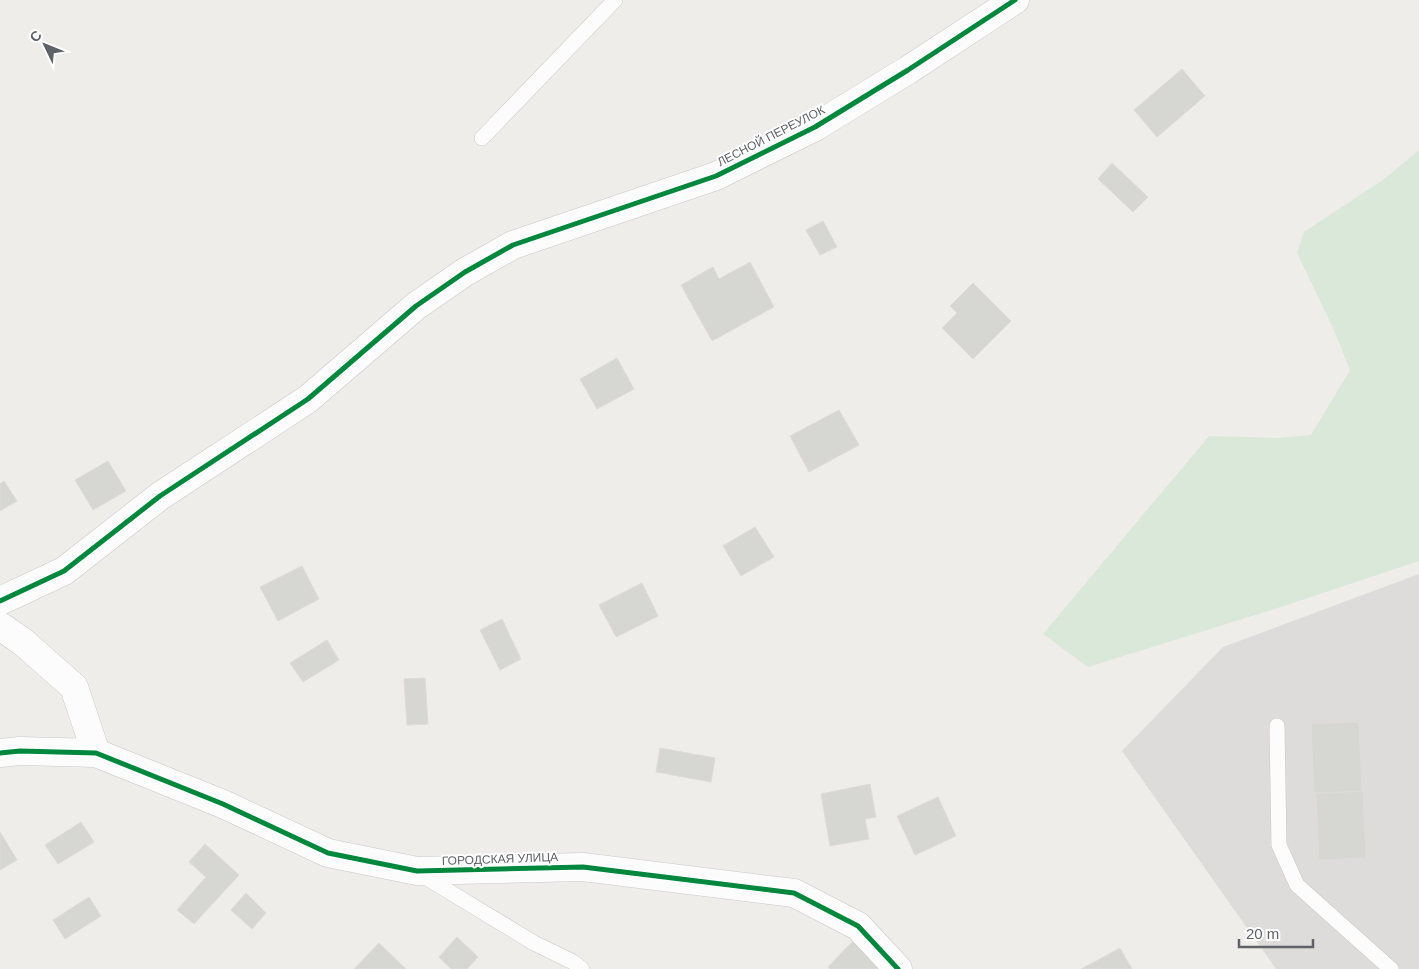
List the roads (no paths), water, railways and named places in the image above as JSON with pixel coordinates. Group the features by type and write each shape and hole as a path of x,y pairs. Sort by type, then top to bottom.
{"street":[{"name":"ЛЕСНОЙ ПЕРЕУЛОК","path":"0,601 64,571 160,496 308,399 416,306 465,272 513,245 724,172 815,127 908,70 1015,0"},
{"path":"0,626 23,642 74,688 96,753 0,752"},
{"name":"ГОРОДСКАЯ УЛИЦА","path":"96,753 223,804 328,853 417,872 583,867 794,893 858,926 898,969"}],"lane":[{"path":"482,138 615,0"},
{"path":"1277,726 1279,845 1297,886 1392,969"},
{"path":"417,872 534,943 573,962 582,969"}]}
